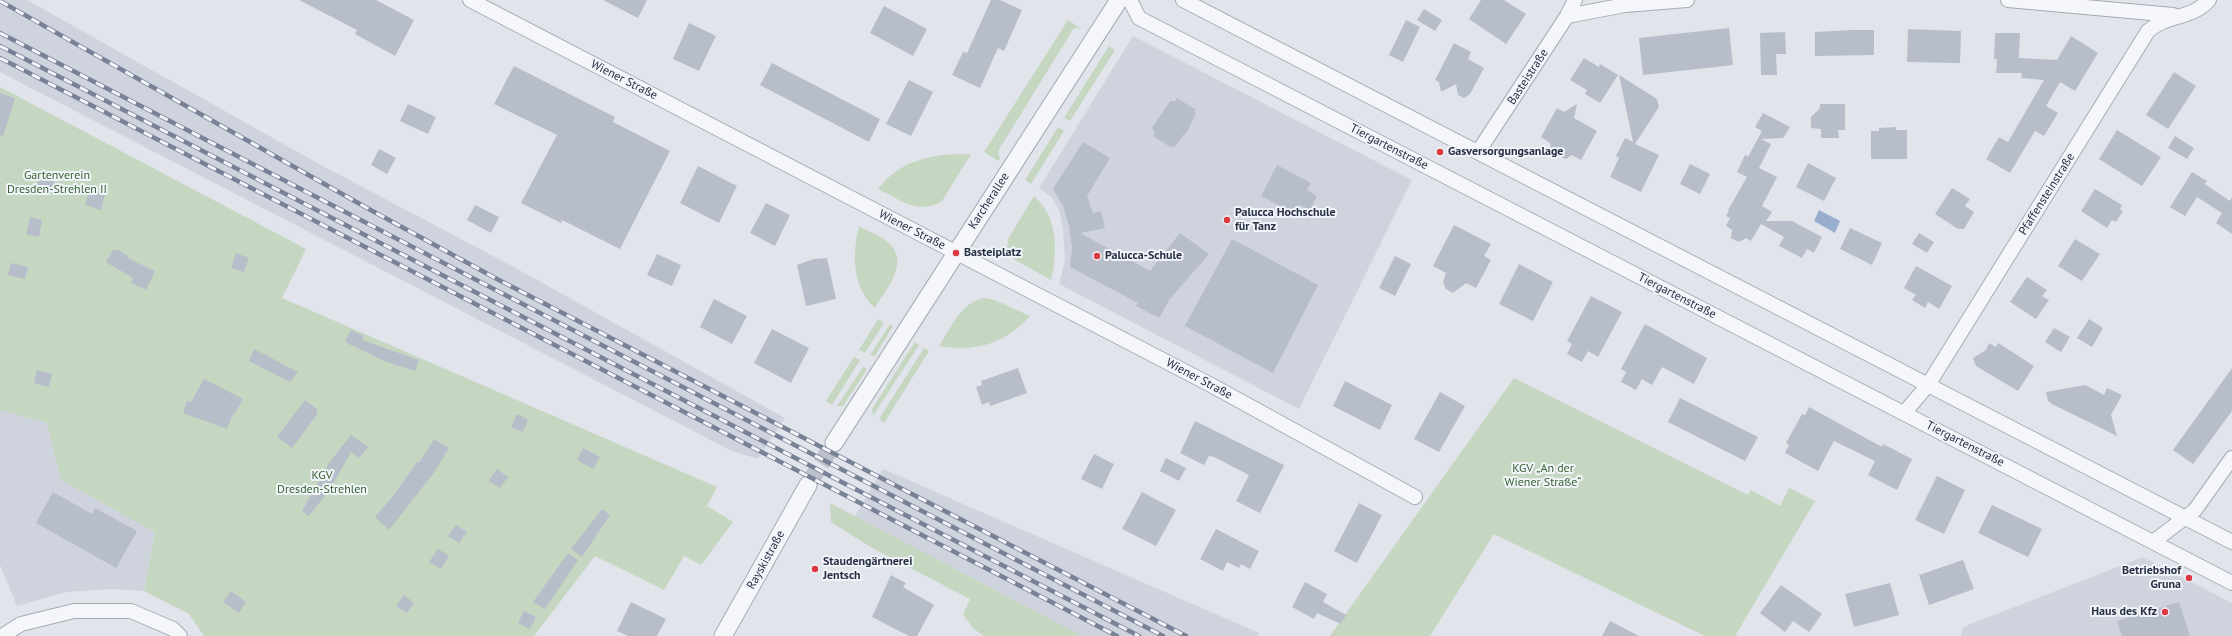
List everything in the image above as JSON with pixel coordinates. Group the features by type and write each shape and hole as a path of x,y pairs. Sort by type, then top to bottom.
{"street":[{"name":"Wiener Straße","path":"470,0 1211,385 1415,497"},
{"name":"Karcherallee","path":"834,443 1119,0"},
{"name":"Tiergartenstraße","path":"1130,0 1139,18 2232,583"},
{"path":"1183,0 2232,542"},
{"name":"Basteistraße","path":"1478,152 1568,16 1575,0"},
{"path":"1568,16 1624,5 1687,0"},
{"path":"2008,0 2177,15"},
{"name":"Pfaffensteinstraße","path":"1904,413 1928,385 2148,31 2158,22 2177,15 2188,15 2200,10 2209,0"},
{"path":"2154,542 2195,510 2232,458"},
{"name":"Rayskistraße","path":"723,636 808,485"},
{"path":"2,636 21,624 74,611 131,612 173,629 180,636"}],"shaded area":[{"path":"0,0 27,0 321,165 512,266 785,418 758,459 732,451 0,72"},
{"name":"Palucca Hochschule für Tanz","path":"1133,36 1412,180 1299,409 1059,284 1065,260 1063,229 1059,210 1052,198 1039,188"},
{"path":"0,410 47,423 61,480 155,532 144,591 111,589 67,592 17,606 0,565"},
{"path":"883,469 1259,633 1257,636 1082,636 855,516"},
{"path":"2143,557 2232,603 2232,636 1961,636 1963,627"}],"green space":[{"path":"1068,20 1080,28 1074,28 998,151 1000,159 998,161 984,152"},
{"path":"1109,46 1115,50 1070,121 1064,118"},
{"name":"KGV Dresden-Strehlen","path":"0,87 306,249 282,298 717,487 707,506 733,522 701,565 684,556 664,590 595,556 534,636 204,636 189,614 144,591 155,532 61,480 47,423 0,410"},
{"path":"1058,127 1064,131 1031,184 1025,180"},
{"path":"971,154 942,201 934,205 925,207 909,204 878,189 897,170 908,164 944,155"},
{"path":"1034,196 1042,204 1052,224 1055,257 1051,280 1015,260 1007,250 1008,239"},
{"path":"859,226 886,240 895,251 897,259 897,268 890,285 875,308 867,300 858,281 855,248"},
{"path":"984,298 995,300 1030,316 1010,333 989,344 965,348 939,346 952,324 963,310 976,300"},
{"path":"878,319 884,323 865,353 859,350"},
{"path":"890,324 893,326 875,356 870,355"},
{"path":"915,342 919,345 873,416 872,409"},
{"path":"924,348 929,351 884,423 879,419"},
{"path":"854,357 860,360 832,405 826,401"},
{"path":"863,367 867,369 843,406 837,406"},
{"name":"KGV „An der Wiener Straße“","path":"1514,378 1748,495 1751,490 1780,506 1789,488 1815,501 1735,636 1705,636 1494,534 1430,636 1330,636"},
{"path":"830,503 1082,636 984,636 974,629 963,615 970,599 872,548 831,522"}],"water":[{"path":"1819,210 1840,221 1835,233 1814,221"}],"building":[{"path":"299,0 376,0 414,20 395,56 355,34 357,30"},
{"path":"603,0 647,0 638,18"},
{"path":"991,0 1000,0 1022,10 1004,51 998,48 980,88 952,75 963,52 967,53"},
{"path":"1481,0 1504,0 1526,14 1506,44 1469,19"},
{"path":"884,6 927,29 913,56 870,33"},
{"path":"1424,9 1442,20 1435,31 1417,20"},
{"path":"1406,20 1420,27 1403,62 1389,55"},
{"path":"689,23 716,36 699,71 673,59"},
{"path":"1729,28 1733,65 1643,75 1639,38"},
{"path":"1908,29 1961,31 1960,63 1907,62"},
{"path":"1874,30 1874,55 1815,56 1815,32"},
{"path":"1785,32 1786,54 1776,54 1777,75 1761,75 1760,33"},
{"path":"1995,33 2020,33 2019,58 2057,60 2071,36 2098,53 2075,91 2060,82 2046,106 2058,113 2044,136 2035,131 2010,173 1986,159 1999,137 2008,142 2044,80 2021,78 2022,73 1996,73 1997,59 1994,59"},
{"path":"1454,43 1471,52 1468,59 1484,68 1470,94 1464,98 1458,95 1456,84 1441,92 1439,82 1435,80"},
{"path":"1584,58 1599,67 1600,64 1618,75 1600,103 1585,94 1587,90 1570,80"},
{"path":"772,63 880,119 869,142 760,85"},
{"path":"514,66 615,117 613,122 670,151 620,249 562,220 561,223 521,203 557,135 494,104"},
{"path":"2174,72 2196,86 2168,129 2146,115"},
{"path":"1619,75 1657,99 1659,107 1635,144 1659,155 1641,192 1610,177 1619,158 1616,156 1625,138 1633,142"},
{"path":"909,80 933,92 911,136 886,124"},
{"path":"0,93 15,98 3,136 0,135"},
{"path":"1177,98 1196,110 1194,112 1196,113 1186,134 1183,135 1175,147 1173,146 1172,148 1153,136 1155,133 1152,128 1170,101 1175,101"},
{"path":"408,104 436,117 428,134 400,121"},
{"path":"1577,104 1574,118 1597,131 1581,160 1572,155 1566,159 1557,155 1551,150 1550,143 1541,137 1557,108 1564,112"},
{"path":"1820,104 1845,104 1845,130 1838,130 1839,138 1821,138 1821,129 1811,128 1811,117 1820,108"},
{"path":"1763,113 1790,127 1783,138 1761,139 1771,144 1759,168 1777,177 1762,206 1772,212 1766,221 1792,221 1822,237 1814,253 1807,249 1802,258 1779,246 1784,237 1761,224 1751,241 1746,238 1739,242 1731,238 1732,230 1726,226 1730,218 1726,216 1729,211 1728,210 1747,177 1737,172 1745,155 1748,157 1762,131 1755,127"},
{"path":"1896,127 1896,130 1907,130 1907,159 1871,159 1871,131 1879,131 1879,128"},
{"path":"2117,130 2161,157 2142,186 2099,159"},
{"path":"2175,136 2194,148 2187,159 2168,148"},
{"path":"1083,142 1110,158 1087,196 1093,213 1101,211 1105,228 1080,233 1150,271 1180,233 1209,254 1169,300 1159,318 1136,306 1138,303 1070,267 1072,247 1069,226 1063,206 1053,189"},
{"path":"379,149 396,158 387,174 371,165"},
{"path":"1808,163 1836,178 1824,201 1796,187"},
{"path":"1690,164 1710,174 1700,194 1680,184"},
{"path":"1277,165 1311,183 1307,190 1317,196 1310,210 1299,205 1295,214 1261,196"},
{"path":"698,166 737,186 719,223 680,203"},
{"path":"2192,172 2207,181 2205,184 2230,201 2232,197 2232,234 2216,223 2222,213 2197,197 2185,216 2170,207"},
{"path":"40,173 56,176 53,191 37,188"},
{"path":"1952,188 1970,199 1965,206 1974,212 1964,229 1958,229 1935,214"},
{"path":"90,189 105,194 101,210 85,205"},
{"path":"2095,189 2122,205 2120,209 2123,211 2116,222 2112,220 2107,228 2081,211"},
{"path":"766,203 790,215 775,246 750,233"},
{"path":"475,205 499,217 491,233 467,220"},
{"path":"30,217 42,220 39,237 26,234"},
{"path":"1454,225 1491,244 1484,256 1491,260 1476,288 1466,283 1453,293 1446,289 1443,282 1446,273 1433,266"},
{"path":"1850,228 1882,243 1872,265 1840,249"},
{"path":"1919,233 1934,242 1927,253 1912,244"},
{"path":"1232,239 1318,285 1273,373 1185,326"},
{"path":"2075,239 2100,254 2082,281 2058,266"},
{"path":"113,250 118,250 128,256 127,258 155,271 146,290 131,283 133,278 106,262"},
{"path":"236,253 249,258 244,272 231,268"},
{"path":"657,254 681,265 672,286 647,275"},
{"path":"1395,256 1411,264 1395,296 1379,288"},
{"path":"827,258 836,299 806,306 797,265 814,259"},
{"path":"11,263 28,267 25,279 8,275"},
{"path":"1519,264 1553,282 1533,321 1499,304"},
{"path":"1916,266 1952,286 1939,309 1928,302 1925,308 1912,300 1916,295 1904,288"},
{"path":"2027,277 2047,290 2042,296 2049,300 2036,319 2010,302"},
{"path":"1591,296 1622,312 1598,357 1588,351 1582,362 1567,354 1572,344 1567,341"},
{"path":"714,299 747,316 732,344 700,327"},
{"path":"2089,319 2103,328 2092,347 2077,338"},
{"path":"1645,324 1707,358 1694,384 1662,367 1652,385 1642,379 1636,390 1621,382 1626,372 1621,369"},
{"path":"2054,328 2070,337 2061,352 2045,342"},
{"path":"772,329 809,348 791,383 754,363"},
{"path":"351,330 364,336 362,340 419,360 415,371 384,361 345,342"},
{"path":"1989,343 1996,347 1998,343 2034,366 2018,391 1976,366 1973,358 1986,350"},
{"path":"254,349 298,372 290,382 249,361"},
{"path":"1018,368 1027,393 990,406 989,402 982,405 976,387 982,385 981,381"},
{"path":"2232,368 2232,411 2193,464 2173,450"},
{"path":"37,370 52,374 49,387 34,383"},
{"path":"204,379 243,399 234,415 233,414 227,429 183,413 187,401 191,402"},
{"path":"1345,381 1392,405 1380,430 1333,406"},
{"path":"2085,385 2104,395 2107,388 2122,395 2111,415 2117,436 2048,401 2046,392"},
{"path":"1440,392 1465,406 1439,452 1414,439"},
{"path":"1680,398 1758,437 1745,461 1668,422"},
{"path":"305,400 317,409 316,411 318,413 292,448 277,437"},
{"path":"1809,407 1882,447 1883,444 1912,459 1897,490 1868,475 1875,461 1834,441 1818,471 1785,453 1789,445 1786,443 1802,414 1805,415"},
{"path":"517,414 528,420 523,432 511,427"},
{"path":"1195,421 1284,465 1260,513 1236,501 1249,475 1214,457 1209,456 1204,465 1180,453"},
{"path":"351,435 368,447 359,458 351,452 330,489 309,516 302,511 329,463"},
{"path":"434,439 449,448 433,474 389,530 375,517 393,496 417,462 419,463"},
{"path":"583,448 600,457 593,469 577,460"},
{"path":"1094,454 1114,464 1102,489 1081,479"},
{"path":"1166,458 1186,468 1179,481 1160,471"},
{"path":"497,469 508,477 500,488 489,481"},
{"path":"1937,476 1965,490 1944,534 1915,520"},
{"path":"53,492 92,514 95,508 137,531 116,568 36,523"},
{"path":"1142,492 1176,510 1156,546 1122,529"},
{"path":"1359,503 1382,515 1357,563 1334,551"},
{"path":"1992,505 2042,529 2028,557 1978,533"},
{"path":"602,509 610,515 582,557 571,549"},
{"path":"456,525 467,532 459,543 448,536"},
{"path":"1216,529 1259,551 1250,569 1241,564 1239,568 1227,562 1223,571 1200,559"},
{"path":"438,549 449,556 441,569 429,562"},
{"path":"568,553 578,560 545,609 533,602"},
{"path":"1963,560 1974,589 1929,605 1919,575"},
{"path":"891,575 906,583 903,587 934,605 917,636 909,636 872,617"},
{"path":"1305,582 1327,594 1323,602 1346,615 1341,624 1317,613 1314,619 1292,607"},
{"path":"1890,583 1899,615 1854,627 1845,594"},
{"path":"1781,585 1822,614 1809,632 1793,621 1785,632 1760,613"},
{"path":"231,591 246,602 239,613 223,602"},
{"path":"404,595 414,603 407,613 396,606"},
{"path":"631,602 666,619 657,636 628,636 617,631"},
{"name":"Haus des Kfz","path":"2179,602 2190,636 2122,636 2117,621"},
{"path":"524,611 536,617 530,629 518,623"},
{"path":"1610,621 1639,636 1602,636"}],"tunnel":[{"path":"808,485 834,443"}],"railway":[{"path":"0,1 367,208 497,279 1186,636"},
{"path":"0,33 1163,636"},
{"path":"0,46 1139,636"},
{"path":"0,58 1117,636"}],"place":[{"name":"Gasversorgungsanlage","path":"1440,152"},
{"name":"Palucca Hochschule für Tanz","path":"1227,220"},
{"name":"Basteiplatz","path":"956,253"},
{"name":"Palucca-Schule","path":"1097,256"},
{"name":"Staudengärtnerei Jentsch","path":"815,569"},
{"name":"Betriebshof Gruna","path":"2189,578"},
{"name":"Haus des Kfz","path":"2165,612"}],"park label":[{"name":"Gartenverein Dresden-Strehlen II","path":"57,183"}]}
